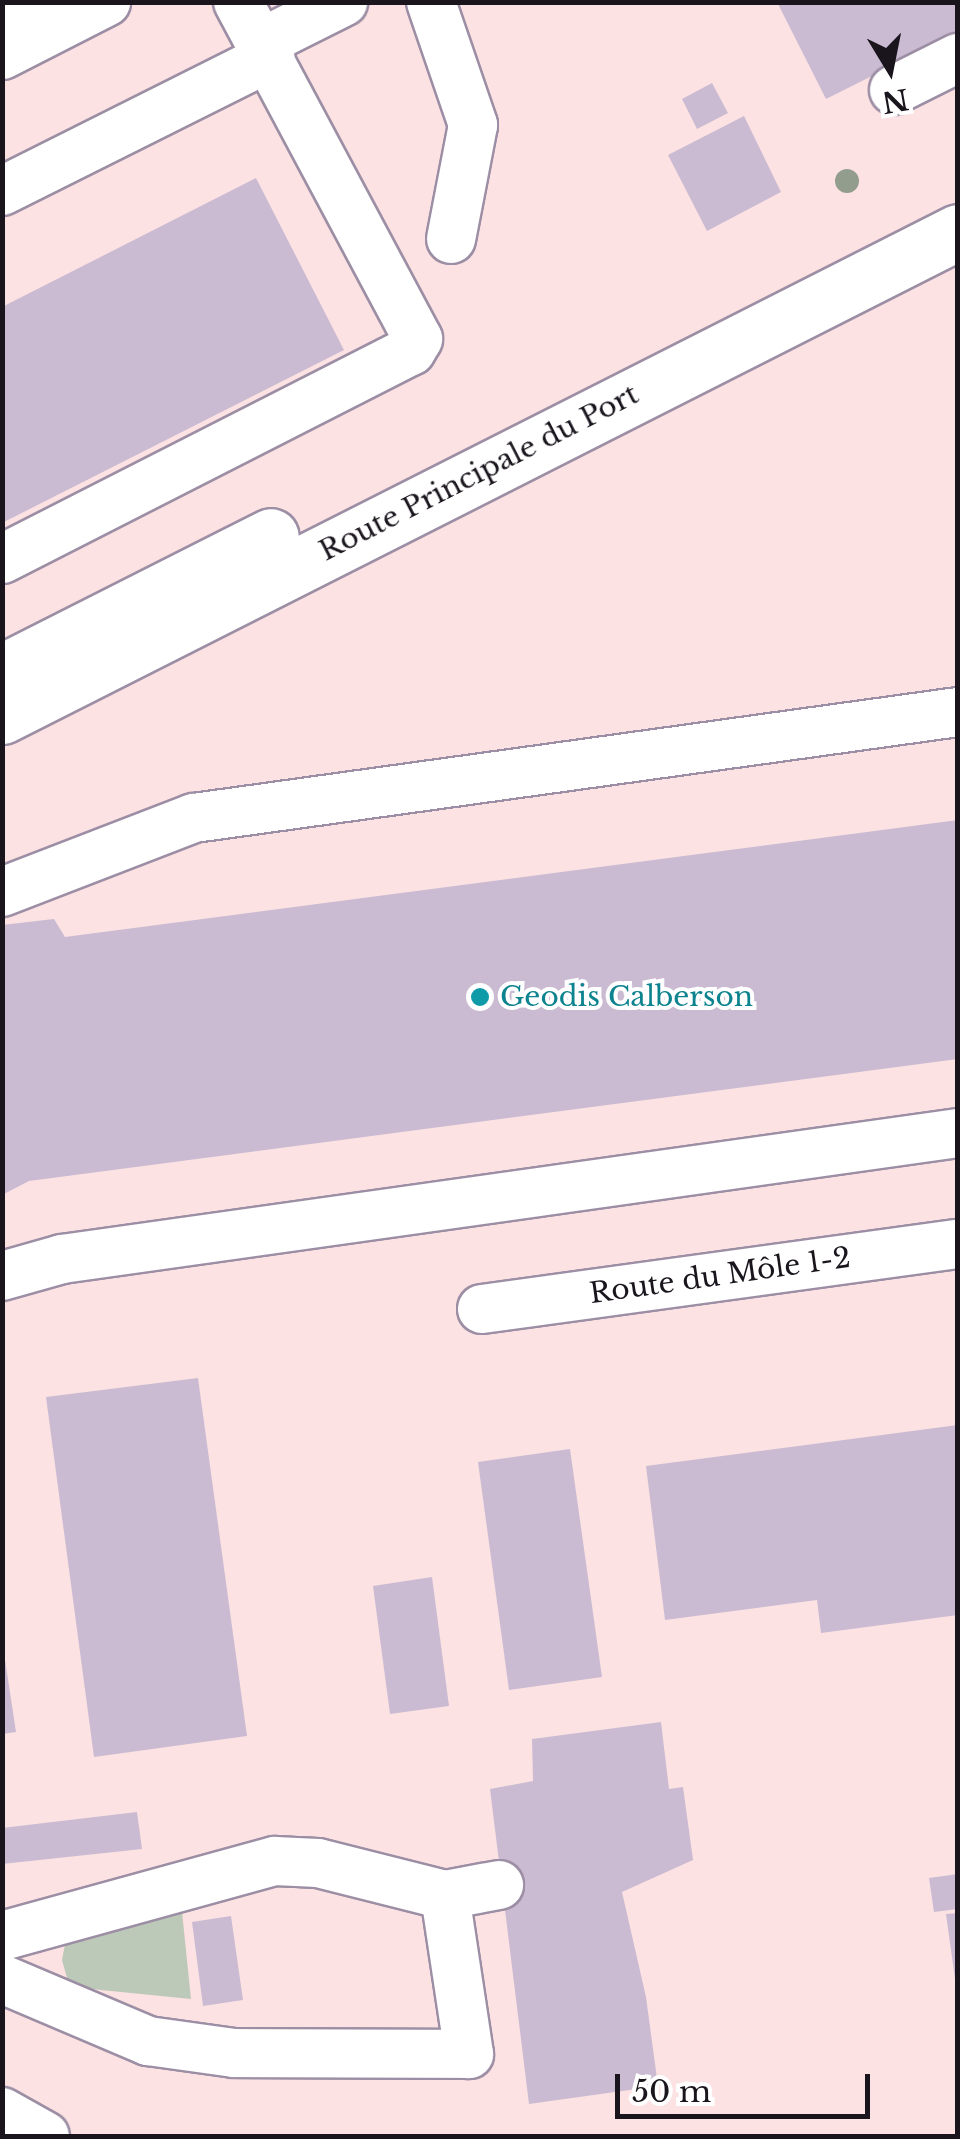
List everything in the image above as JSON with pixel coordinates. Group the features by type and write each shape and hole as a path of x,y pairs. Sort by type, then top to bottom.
{"main road":[{"name":"Route Principale du Port","path":"2,672 958,192"},
{"name":"Route Principale du Port","path":"2,716 958,232"}],"street":[{"path":"2,15 26,2"},
{"path":"2,55 106,2"},
{"path":"2,559 412,351 418,339 238,2"},
{"path":"2,190 265,50 343,2"},
{"path":"431,2 472,125 451,238"},
{"path":"894,90 958,58"},
{"path":"2,892 194,818 958,712"},
{"path":"2,1276 62,1259 958,1133"},
{"name":"Route du Môle 1-2","path":"482,1309 958,1244"},
{"path":"2,1936 276,1861 318,1863 445,1896 499,1885"},
{"path":"2,1979 148,2041 234,2053 469,2054 445,1896"},
{"path":"2,2112 45,2136"}],"shaded area":[{"path":"3,3 957,3 957,2136 3,2136"}],"green space":[{"path":"181,1902 191,1999 81,1988 67,1978 62,1960 66,1939"}],"building":[{"path":"777,2 958,2 958,33 826,99"},
{"path":"712,83 728,113 697,129 682,99"},
{"path":"744,116 781,192 707,231 668,155"},
{"path":"256,178 344,350 2,523 2,307"},
{"name":"Geodis Calberson","path":"958,820 958,1059 29,1181 2,1195 2,925 54,919 65,937"},
{"path":"198,1378 247,1736 94,1757 46,1397"},
{"path":"958,1425 958,1615 821,1633 817,1600 665,1620 646,1466"},
{"path":"570,1449 602,1677 509,1690 478,1462"},
{"path":"432,1577 449,1706 390,1714 373,1586"},
{"path":"2,1640 16,1732 2,1734"},
{"path":"661,1722 669,1789 683,1787 693,1860 622,1892 646,1997 658,2086 529,2104 490,1789 533,1781 532,1739"},
{"path":"137,1812 142,1849 2,1864 2,1828"},
{"path":"958,1874 958,1909 934,1912 929,1878"},
{"path":"958,1913 958,1979 955,1979 946,1914"},
{"path":"231,1916 243,2000 203,2006 192,1922"}],"place":[{"name":"Geodis Calberson","path":"480,997"}]}
